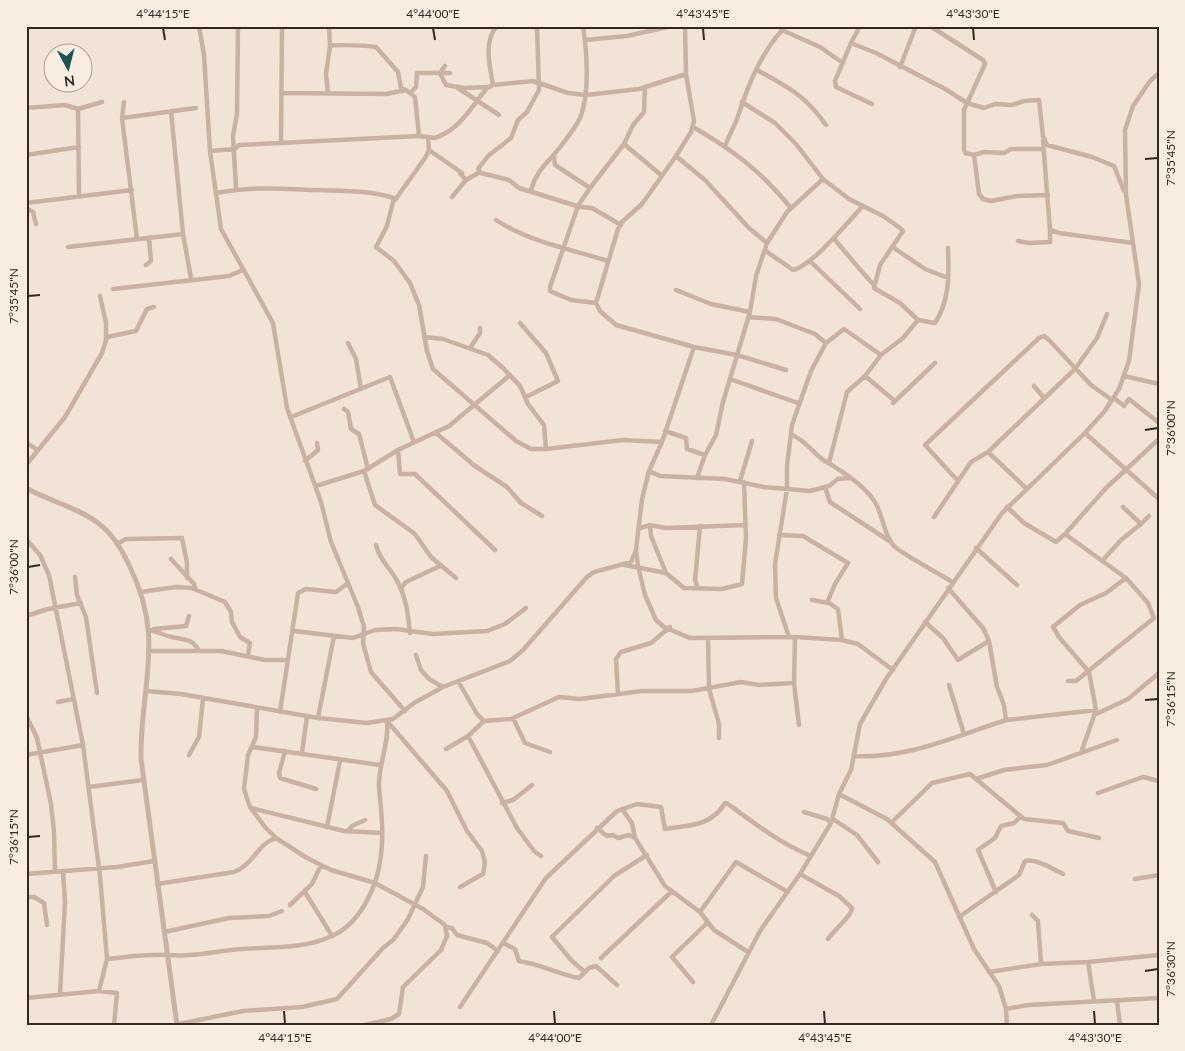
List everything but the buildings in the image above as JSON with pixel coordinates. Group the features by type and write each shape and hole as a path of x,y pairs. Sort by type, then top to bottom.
{"street":[{"path":"199,26 204,55 210,151 221,229 273,323 278,363 287,408 305,461 316,486 331,542 358,607 364,627 363,634 372,672 405,711"},
{"path":"236,188 233,136 237,114 238,26"},
{"path":"281,142 282,26"},
{"path":"328,93 326,74 330,46 329,26"},
{"path":"480,172 478,169 479,164 511,138 518,120 527,112 541,84 537,26"},
{"path":"531,190 536,174 554,155 579,120 586,95 583,26"},
{"path":"585,40 627,36 672,26"},
{"path":"685,26 686,74 691,94 693,127 676,156 642,204 621,225 614,239 596,303 600,310 616,325 694,347 737,355 786,370"},
{"path":"860,26 835,80 836,87 872,104"},
{"path":"900,67 905,50 916,26"},
{"path":"930,26 953,39 983,60 985,64 964,110 964,149 966,153 974,155 984,152 1004,153 1011,149 1044,149"},
{"path":"210,151 235,149 238,145 281,142 419,136 428,138 450,132 490,86 489,51 496,27"},
{"path":"725,146 742,102 768,45 783,28 820,47 843,63"},
{"path":"851,43 876,53 947,90 967,103 984,108 995,104 1012,105 1024,101 1039,100 1048,195 1050,242 1029,244 1018,241"},
{"path":"330,46 340,44 356,47 376,47 398,72 401,88 408,91 417,104 419,136"},
{"path":"440,72 445,66"},
{"path":"756,70 794,90 812,106 826,125"},
{"path":"440,72 446,85 457,88 499,114"},
{"path":"281,93 386,94 408,91 416,87 417,73 450,73"},
{"path":"711,1025 748,952 800,874 832,821 839,794 851,770 860,724 866,710 952,582 1007,507 1085,433 1113,399 1124,376 1129,361 1138,300 1138,270 1126,195 1125,130 1128,116 1141,92 1159,73"},
{"path":"457,88 528,82 541,84 568,93 586,95 645,87 686,74"},
{"path":"282,86 290,93"},
{"path":"596,303 571,300 550,291 555,267 578,206 624,144 633,125 644,112 646,103 645,87"},
{"path":"26,108 65,105 78,108 102,102"},
{"path":"124,102 122,118 137,239"},
{"path":"742,102 775,123 796,144 823,179 862,207 900,228 903,234 880,265 874,285"},
{"path":"78,108 79,196"},
{"path":"122,118 196,108"},
{"path":"172,111 183,234 191,278"},
{"path":"693,127 725,146 769,181 791,208"},
{"path":"1043,136 1047,145 1092,157 1114,166 1125,164"},
{"path":"428,138 429,150 418,170 394,200 388,226 376,247 394,261 410,283 420,305 424,337 433,368 516,441 530,449 546,449 623,440 662,442"},
{"path":"624,144 661,175"},
{"path":"26,155 79,147"},
{"path":"429,150 461,172 466,180"},
{"path":"554,155 555,165 590,188"},
{"path":"974,155 979,194 983,199 1048,195"},
{"path":"676,156 705,180 749,228 767,243"},
{"path":"1114,166 1126,195"},
{"path":"452,197 466,180 480,172 578,206 592,208 621,225"},
{"path":"697,478 705,455 716,435 730,378 749,315 756,276 767,243 791,208 823,179"},
{"path":"216,193 236,188 376,192 394,198 394,200"},
{"path":"26,203 132,190"},
{"path":"766,250 793,270 810,261 862,207"},
{"path":"26,208 33,212 36,224"},
{"path":"496,220 513,230 563,248 608,260"},
{"path":"1050,230 1059,233 1133,243"},
{"path":"68,247 183,234"},
{"path":"146,265 151,261 149,238"},
{"path":"835,240 849,254 857,269 874,285 874,288 900,303 918,320 936,323 945,300 948,278 948,248"},
{"path":"894,248 925,269 948,278"},
{"path":"810,261 860,309"},
{"path":"113,289 165,284 191,278 229,276 243,270"},
{"path":"865,276 877,273"},
{"path":"676,290 711,304 749,315 776,320 815,334 826,343"},
{"path":"100,296 105,320 106,341"},
{"path":"26,465 65,417 102,353 107,337 136,331 147,309 154,307"},
{"path":"934,516 971,462 988,452 1075,369 1098,338 1107,314"},
{"path":"829,462 847,392 865,376 881,355 903,338 918,320"},
{"path":"520,323 546,353 558,381 526,397"},
{"path":"470,348 480,333 480,328"},
{"path":"789,637 775,589 774,564 787,489 787,466 798,403 811,371 826,343 845,328 881,355"},
{"path":"958,481 925,445 936,432 976,399 1044,336 1101,394 1124,406 1129,400 1159,423"},
{"path":"424,337 443,339 470,348 488,356 510,375 520,386 544,426 546,449"},
{"path":"348,343 356,359 361,389"},
{"path":"146,691 318,718 367,723 393,719 442,687 510,661 523,650 587,577 594,572 631,562 636,550 642,499 649,471 662,442 694,347"},
{"path":"865,376 894,402 935,363"},
{"path":"316,486 366,470 398,450 449,426 510,375"},
{"path":"1124,376 1159,384"},
{"path":"291,417 390,377 414,442"},
{"path":"730,378 798,403"},
{"path":"1034,386 1044,398"},
{"path":"344,409 348,412 351,429 359,434 375,505 414,534 423,548 440,566 456,578"},
{"path":"436,432 475,466 507,487 521,503 542,516"},
{"path":"665,432 686,438 687,449 705,455"},
{"path":"1085,433 1159,499"},
{"path":"792,435 808,444 817,454 852,479 876,504 892,543"},
{"path":"1007,507 1024,522 1056,542 1066,534 1107,486 1159,439"},
{"path":"621,565 638,566 666,573 684,588 722,589 742,584 746,525 742,482 752,441"},
{"path":"26,442 38,450"},
{"path":"305,461 318,450 317,444"},
{"path":"398,450 400,474 415,474 495,550"},
{"path":"988,452 1026,488"},
{"path":"649,471 660,476 742,482 810,491 825,487 846,476 852,479"},
{"path":"825,487 830,502 880,537 892,543 901,552 952,582"},
{"path":"26,488 97,522 116,544 141,592 150,630 150,651 140,736 143,780 176,1024 235,1012 302,1006 337,999 382,949 394,939 408,919 423,887 426,856"},
{"path":"1123,507 1141,524"},
{"path":"1103,560 1121,540 1149,516"},
{"path":"640,528 650,525 666,528 746,525"},
{"path":"650,525 653,541 666,573"},
{"path":"698,589 695,580 700,526"},
{"path":"1066,534 1126,578 1148,603 1154,618 1089,672 1076,681 1068,681"},
{"path":"779,535 803,536 848,563 835,584 827,603"},
{"path":"116,544 126,539 182,538 187,563 187,578"},
{"path":"26,539 46,564 57,607 83,745 100,876 107,959 99,991"},
{"path":"376,546 379,557 402,590 407,604 410,633"},
{"path":"976,548 1017,585"},
{"path":"636,550 645,595 656,620 664,627 690,638 708,639 737,636 842,640 858,644 893,670"},
{"path":"171,560 196,590"},
{"path":"402,590 406,582 440,566"},
{"path":"74,577 86,617 97,693"},
{"path":"1081,753 1096,710 1094,689 1089,672 1059,637 1053,627 1080,605 1106,593 1126,578"},
{"path":"280,712 294,631 298,593 306,588 336,592 347,584"},
{"path":"141,592 176,587 196,590 228,605 240,637 250,643 248,655"},
{"path":"948,588 983,628 989,641 997,687 1004,705 1006,720"},
{"path":"812,600 835,606 839,612 842,640"},
{"path":"26,616 57,607 81,603"},
{"path":"294,631 354,638 375,630 396,629 410,633 433,634 487,630 505,624 526,608"},
{"path":"150,630 186,626 189,616"},
{"path":"925,622 943,638 958,660 989,641"},
{"path":"618,694 616,659 621,652 651,643 670,628"},
{"path":"150,630 171,637 189,640 195,643 199,650"},
{"path":"318,718 334,636"},
{"path":"795,637 794,683 799,725"},
{"path":"708,639 709,689 719,724 719,738"},
{"path":"150,651 199,650 248,655 265,660 288,660"},
{"path":"416,655 421,670 429,679 442,687"},
{"path":"1094,716 1128,699 1159,673"},
{"path":"458,681 477,714 484,721 492,722 513,718 559,697 580,699 618,694 709,689 741,682 759,686 794,683"},
{"path":"949,685 964,734"},
{"path":"188,755 199,737 203,699"},
{"path":"58,702 73,700"},
{"path":"257,709 258,722 253,747 248,755 244,789 250,808 265,827 276,838 321,865 374,883 443,922 446,928 447,936 441,950 403,987 399,1014 391,1020 365,1025"},
{"path":"854,756 878,757 911,752 1006,720 1096,710"},
{"path":"26,715 41,752 54,832 55,871"},
{"path":"302,753 307,716"},
{"path":"513,718 525,743 550,752"},
{"path":"107,959 166,954 189,955 245,948 278,948 332,936 358,914 374,883 381,856 380,765 386,738 386,720"},
{"path":"386,720 441,784 467,831 482,851 485,863 482,874 460,887"},
{"path":"446,749 468,736 484,721"},
{"path":"468,736 502,804 528,844 542,856"},
{"path":"976,779 1004,770 1047,765 1117,740"},
{"path":"26,755 83,745"},
{"path":"253,747 380,765"},
{"path":"284,751 279,773 280,778 316,789"},
{"path":"327,827 340,760"},
{"path":"892,822 932,783 970,774 1024,819 1063,823 1068,831 1099,838"},
{"path":"1098,793 1143,777 1159,781"},
{"path":"89,787 143,780"},
{"path":"502,804 513,800 532,785"},
{"path":"839,794 892,822 935,862 974,949 999,986 1006,1009 1007,1025"},
{"path":"460,1007 546,878 597,828 622,809 637,804 661,807 665,829 696,826 716,815 725,803 771,836 811,856"},
{"path":"250,808 348,831 382,833"},
{"path":"622,809 632,824 635,838 665,886 700,912 707,923 748,952"},
{"path":"804,812 832,821 857,835 878,862"},
{"path":"996,892 978,850 995,838 1001,826 1014,823 1021,816"},
{"path":"348,831 352,826 365,820"},
{"path":"597,828 607,836 613,835 618,838 629,835 635,838"},
{"path":"157,884 244,868 268,840 276,838"},
{"path":"585,972 571,960 552,937 614,876 647,855"},
{"path":"959,917 1019,875 1022,863 1028,860 1063,874"},
{"path":"26,874 154,861"},
{"path":"700,912 736,862 788,892"},
{"path":"290,905 314,881 321,865"},
{"path":"60,994 65,902 63,871"},
{"path":"800,874 840,896 852,908 850,916 836,927 828,939"},
{"path":"1135,880 1159,875"},
{"path":"305,892 332,936"},
{"path":"601,958 671,892"},
{"path":"26,897 34,897 44,903 47,925"},
{"path":"164,932 229,918 269,916 282,911"},
{"path":"1032,914 1038,921 1041,964"},
{"path":"693,982 672,957 707,923"},
{"path":"446,928 452,928 457,935 487,943 498,952"},
{"path":"505,944 515,949 519,961 534,963 550,971 579,978 596,966 618,985"},
{"path":"989,972 1041,964 1088,962 1159,955"},
{"path":"1088,962 1094,1002"},
{"path":"26,998 99,991 117,993 114,1025"},
{"path":"1006,1009 1028,1005 1159,998"},
{"path":"1117,1001 1120,1025"}]}
